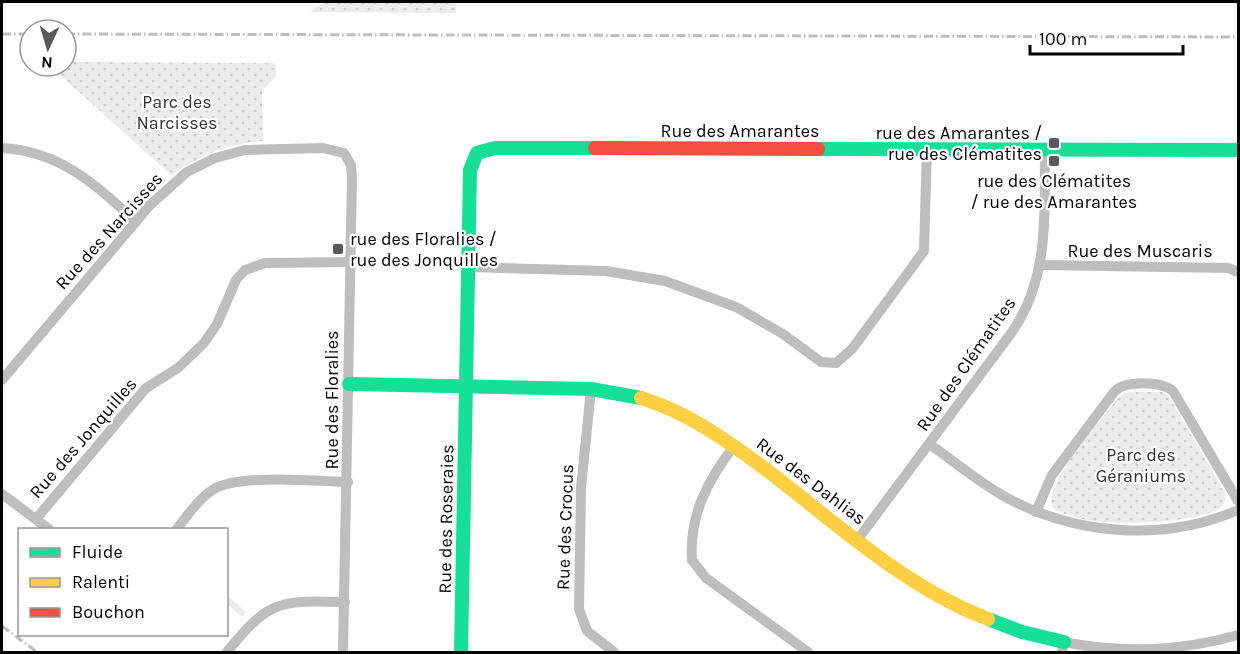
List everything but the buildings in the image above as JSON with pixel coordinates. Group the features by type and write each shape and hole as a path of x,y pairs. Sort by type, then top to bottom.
{"street":[{"path":"2,148 38,153 64,164 87,179 136,222"},
{"name":"Rue des Narcisses","path":"2,380 172,183 215,158 245,150 323,148 342,151"},
{"name":"Rue des Amarantes","path":"466,386 470,165 477,153 485,149 1239,150"},
{"path":"468,267 606,270 665,281 736,307 783,334 821,362 836,363 852,350 924,251 927,149"},
{"name":"Rue des Clématites","path":"858,538 1017,324 1032,295 1041,265 1045,150"},
{"name":"Rue des Floralies","path":"342,151 348,157 352,174 343,652"},
{"name":"Rue des Jonquilles","path":"36,519 146,388 178,368 204,344 217,324 236,280 245,270 265,263 350,262"},
{"name":"Rue des Muscaris","path":"1041,265 1222,268 1239,273"},
{"name":"Rue des Dahlias","path":"349,384 591,389 620,392 663,404 696,420 919,584 967,611 1063,647 1162,648 1196,645 1239,635"},
{"path":"1036,512 1055,471 1114,392 1121,387 1131,385 1160,385 1173,391 1239,501"},
{"name":"Rue des Roseraies","path":"461,652 466,386"},
{"name":"Rue des Crocus","path":"591,389 581,488 579,609 587,630 614,652"},
{"path":"929,444 991,489 1036,512 1080,525 1137,531 1193,524 1239,510"},
{"path":"734,446 704,489 698,513 692,560 706,578 808,652"},
{"path":"178,528 210,492 227,483 246,481 348,482"},
{"path":"2,494 47,528"},
{"path":"227,652 253,621 276,606 292,602 345,602"}],"green space":[{"path":"326,2 456,2 456,13 309,12"},
{"name":"Parc des Narcisses","path":"78,62 276,63 276,76 262,91 263,141 238,144 215,152 171,175 63,78 78,78"},
{"name":"Parc des Géraniums","path":"1129,392 1162,392 1169,397 1225,493 1226,500 1220,508 1184,519 1136,523 1088,520 1053,508 1052,498 1056,484 1076,452 1119,397"},
{"path":"228,596 246,612 242,617 228,605"}],"railway":[{"path":"2,34 18,34"},
{"path":"78,34 1238,37"},
{"path":"2,626 37,652"}],"traffic: fast":[{"path":"461,652 470,170 477,153 495,148 595,148"},
{"path":"818,149 1238,150"},
{"path":"349,384 591,389 641,398"},
{"path":"988,619 1022,632 1064,642"}],"traffic: slow":[{"path":"641,398 674,411 721,437 899,571 927,589 988,619"}],"traffic: jam":[{"path":"595,148 818,149"}],"place":[{"name":"rue des Amarantes / rue des Clématites","path":"1054,143"},
{"name":"rue des Clématites / rue des Amarantes","path":"1054,161"},
{"name":"rue des Floralies / rue des Jonquilles","path":"338,249"}]}
